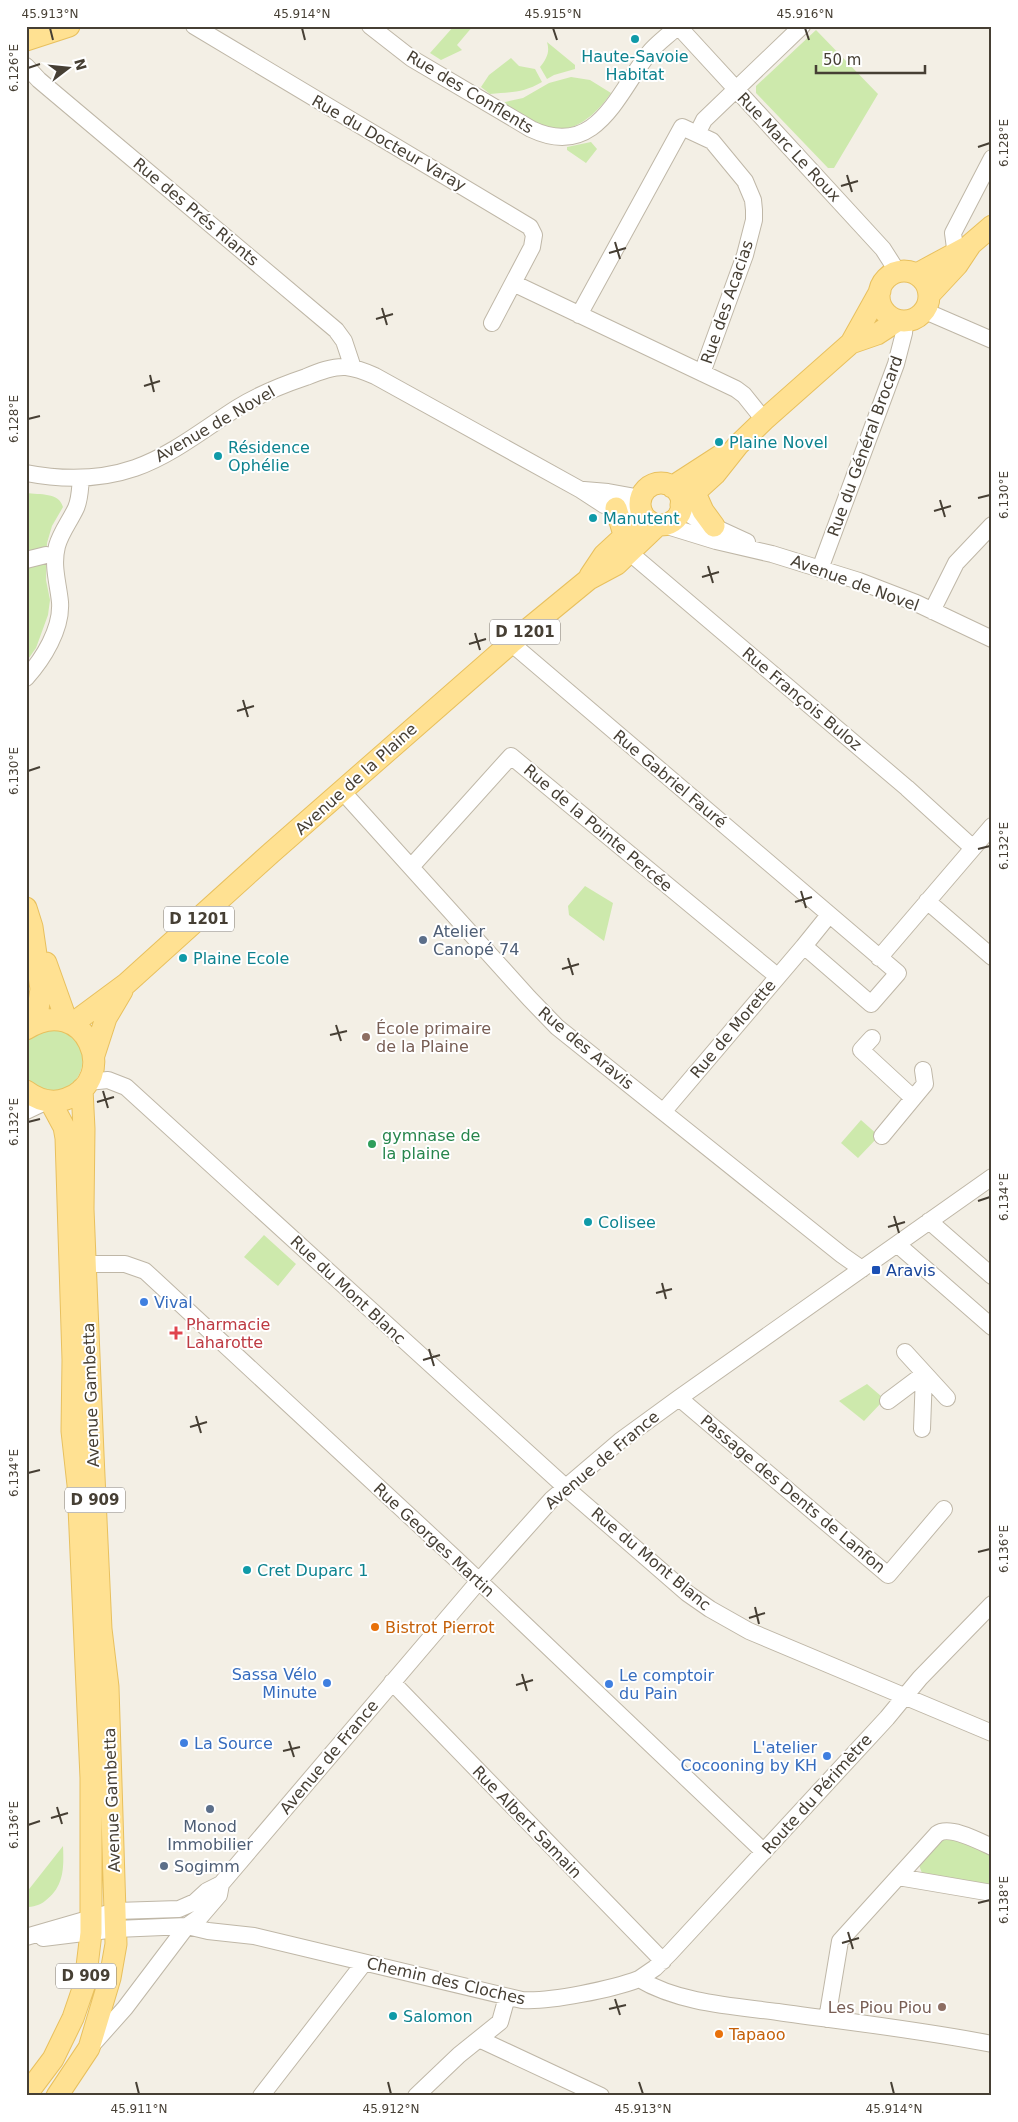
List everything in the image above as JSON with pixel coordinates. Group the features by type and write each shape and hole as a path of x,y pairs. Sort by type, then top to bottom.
{"main road":[{"path":"26,40 69,26"},
{"path":"852,343 877,334 901,321 916,319 961,254 991,227"},
{"path":"714,526 703,511 682,499 660,484 654,485 644,492 650,516 675,520 682,499 715,474 738,445 764,420 852,343 886,279 961,254"},
{"path":"907,273 928,286 927,302"},
{"path":"880,291 879,299 885,312 901,321"},
{"path":"616,508 628,545"},
{"name":"Avenue de la Plaine","path":"69,1023 126,984 271,853 343,792 511,643 589,579 617,564 628,545 650,516"},
{"path":"29,918 69,1023"},
{"path":"29,918 41,989 31,1026"},
{"name":"Avenue de la Plaine","path":"85,1086 92,1073 94,1055 106,1018 126,984"},
{"path":"31,1026 54,1019 69,1023 84,1034 94,1055"},
{"path":"26,1091 48,1101 69,1098 85,1086"},
{"name":"Avenue Gambetta","path":"85,1086 83,1209 101,1629 108,1687 104,1922"},
{"name":"Avenue Gambetta","path":"48,1101 64,1127 66,1138 73,1360 73,1440 78,1485 87,1670 91,1849 104,1922"},
{"name":"Avenue de France","path":"57,2096 89,2048 100,2014 113,1964 104,1922"},
{"name":"D 909","path":"29,2094 53,2059 73,2018 104,1922"}],"street":[{"name":"Rue du Docteur Varay","path":"194,26 526,224 532,230 534,241 492,323"},
{"name":"Rue des Conflents","path":"370,26 411,58 531,129 539,133 558,137 568,137 588,130 604,118 650,52 678,26"},
{"name":"Rue Marc Le Roux","path":"678,26 907,273"},
{"path":"579,315 682,127 697,134 704,120 802,26"},
{"name":"Rue des Prés Riants","path":"26,66 39,80 336,330 344,341 353,368"},
{"name":"Rue des Acacias","path":"697,134 712,141 745,180 753,200 754,210 754,220 745,255 702,373"},
{"path":"961,254 952,240 955,226 992,158"},
{"path":"513,283 740,392 764,420"},
{"path":"927,302 992,340"},
{"name":"Rue du Général Brocard","path":"820,569 896,364 904,333 901,321"},
{"name":"Avenue de Novel","path":"26,474 51,478 81,478 108,475 142,466 180,445 237,408 268,392 320,371 339,367 353,368 375,376 604,504 650,516 716,541 772,554 874,586 992,639"},
{"path":"26,678 44,652 59,615 60,600 55,574 55,557 63,532 77,504 81,478"},
{"name":"Avenue de Novel","path":"582,490 608,492 650,516"},
{"path":"932,611 956,563 992,525"},
{"name":"Avenue de Novel","path":"714,526 772,554"},
{"name":"Rue François Buloz","path":"628,545 973,848"},
{"path":"26,560 46,555"},
{"name":"Rue Gabriel Fauré","path":"511,643 829,915"},
{"name":"Rue de la Pointe Percée","path":"411,867 511,756 777,976"},
{"name":"Rue des Aravis","path":"343,792 545,1014 663,1112 842,1255 862,1268"},
{"path":"879,958 992,826"},
{"path":"927,901 992,957"},
{"path":"804,946 871,1004 898,973 829,915"},
{"name":"Rue de Morette","path":"663,1112 829,915"},
{"path":"872,1038 861,1050 913,1098"},
{"path":"882,1136 925,1084 923,1070"},
{"name":"Rue du Mont Blanc","path":"85,1086 108,1080 126,1087 408,1346 656,1568 710,1609 749,1631 992,1733"},
{"path":"26,1111 48,1101"},
{"name":"Avenue de France","path":"186,1906 221,1884 515,1539 566,1487 620,1441 679,1398 992,1177"},
{"path":"929,1221 992,1276"},
{"path":"897,1244 992,1327"},
{"name":"Rue Georges Martin","path":"86,1264 125,1264 145,1271 764,1852"},
{"path":"904,1352 947,1398"},
{"path":"888,1401 924,1374"},
{"path":"922,1429 924,1374"},
{"name":"Passage des Dents de Lanfon","path":"679,1398 888,1575 944,1509"},
{"name":"Route du Périmètre","path":"638,1979 663,1960 906,1697 920,1678 992,1604"},
{"name":"Rue Albert Samain","path":"392,1682 663,1960"},
{"path":"827,2019 840,1941 937,1834 945,1830 992,1847"},
{"path":"898,1877 992,1893"},
{"name":"Avenue de France","path":"89,2048 125,2008 187,1926 202,1916 218,1895 221,1884"},
{"name":"Chemin des Cloches","path":"26,1938 186,1906 202,1916 254,1936 522,2000 544,2000 626,1984 638,1979"},
{"name":"Chemin des Cloches","path":"104,1922 187,1926 208,1931 254,1936"},
{"path":"261,2096 364,1963"},
{"path":"638,1979 658,1989 719,2004 992,2044"},
{"path":"416,2096 431,2079 500,2022 507,1997"},
{"path":"479,2039 600,2096"}],"green space":[{"path":"454,26 473,26 457,45 462,50 441,60 430,53"},
{"path":"816,30 878,94 834,168 828,168 756,93 756,86"},
{"path":"547,42 575,65 575,69 547,79 540,67 547,55"},
{"path":"511,58 519,66 535,69 542,82 523,90 504,93 490,94 481,87 489,75"},
{"path":"571,77 590,80 611,93 598,109 573,127 553,129 543,126 504,105 505,102 523,98 549,83"},
{"path":"591,142 597,149 586,163 567,150 567,147"},
{"path":"26,493 43,494 53,497 61,502 63,507 52,526 47,543 46,580 50,600 48,615 36,648 26,662"},
{"path":"585,886 613,903 604,941 569,915 568,906"},
{"path":"46,1030 65,1031 76,1039 82,1050 83,1062 80,1073 73,1083 64,1090 52,1091 39,1087 32,1084 26,1075 26,1044 34,1035"},
{"path":"861,1120 879,1136 858,1158 841,1143"},
{"path":"264,1235 296,1264 278,1286 244,1257"},
{"path":"867,1384 881,1396 882,1402 864,1421 839,1401"},
{"path":"947,1836 992,1853 992,1889 923,1876 919,1865 939,1840"},
{"path":"63,1846 62,1876 56,1890 43,1902 26,1907 26,1893"}],"place":[{"name":"Haute-Savoie Habitat","path":"635,39"},
{"name":"Plaine Novel","path":"719,442"},
{"name":"Résidence Ophélie","path":"218,456"},
{"name":"Manutent","path":"593,518"},
{"name":"Atelier Canopé 74","path":"423,940"},
{"name":"Plaine Ecole","path":"183,958"},
{"name":"École primaire de la Plaine","path":"366,1037"},
{"name":"gymnase de la plaine","path":"372,1144"},
{"name":"Colisee","path":"588,1222"},
{"name":"Aravis","path":"876,1270"},
{"name":"Vival","path":"144,1302"},
{"name":"Pharmacie Laharotte","path":"176,1333"},
{"name":"Cret Duparc 1","path":"247,1570"},
{"name":"Bistrot Pierrot","path":"375,1627"},
{"name":"Sassa Vélo Minute","path":"327,1683"},
{"name":"Le comptoir du Pain","path":"609,1684"},
{"name":"La Source","path":"184,1743"},
{"name":"L'atelier Cocooning by KH","path":"827,1756"},
{"name":"Monod Immobilier","path":"210,1809"},
{"name":"Sogimm","path":"164,1866"},
{"name":"Les Piou Piou","path":"942,2007"},
{"name":"Salomon","path":"393,2016"},
{"name":"Tapaoo","path":"719,2034"}]}
